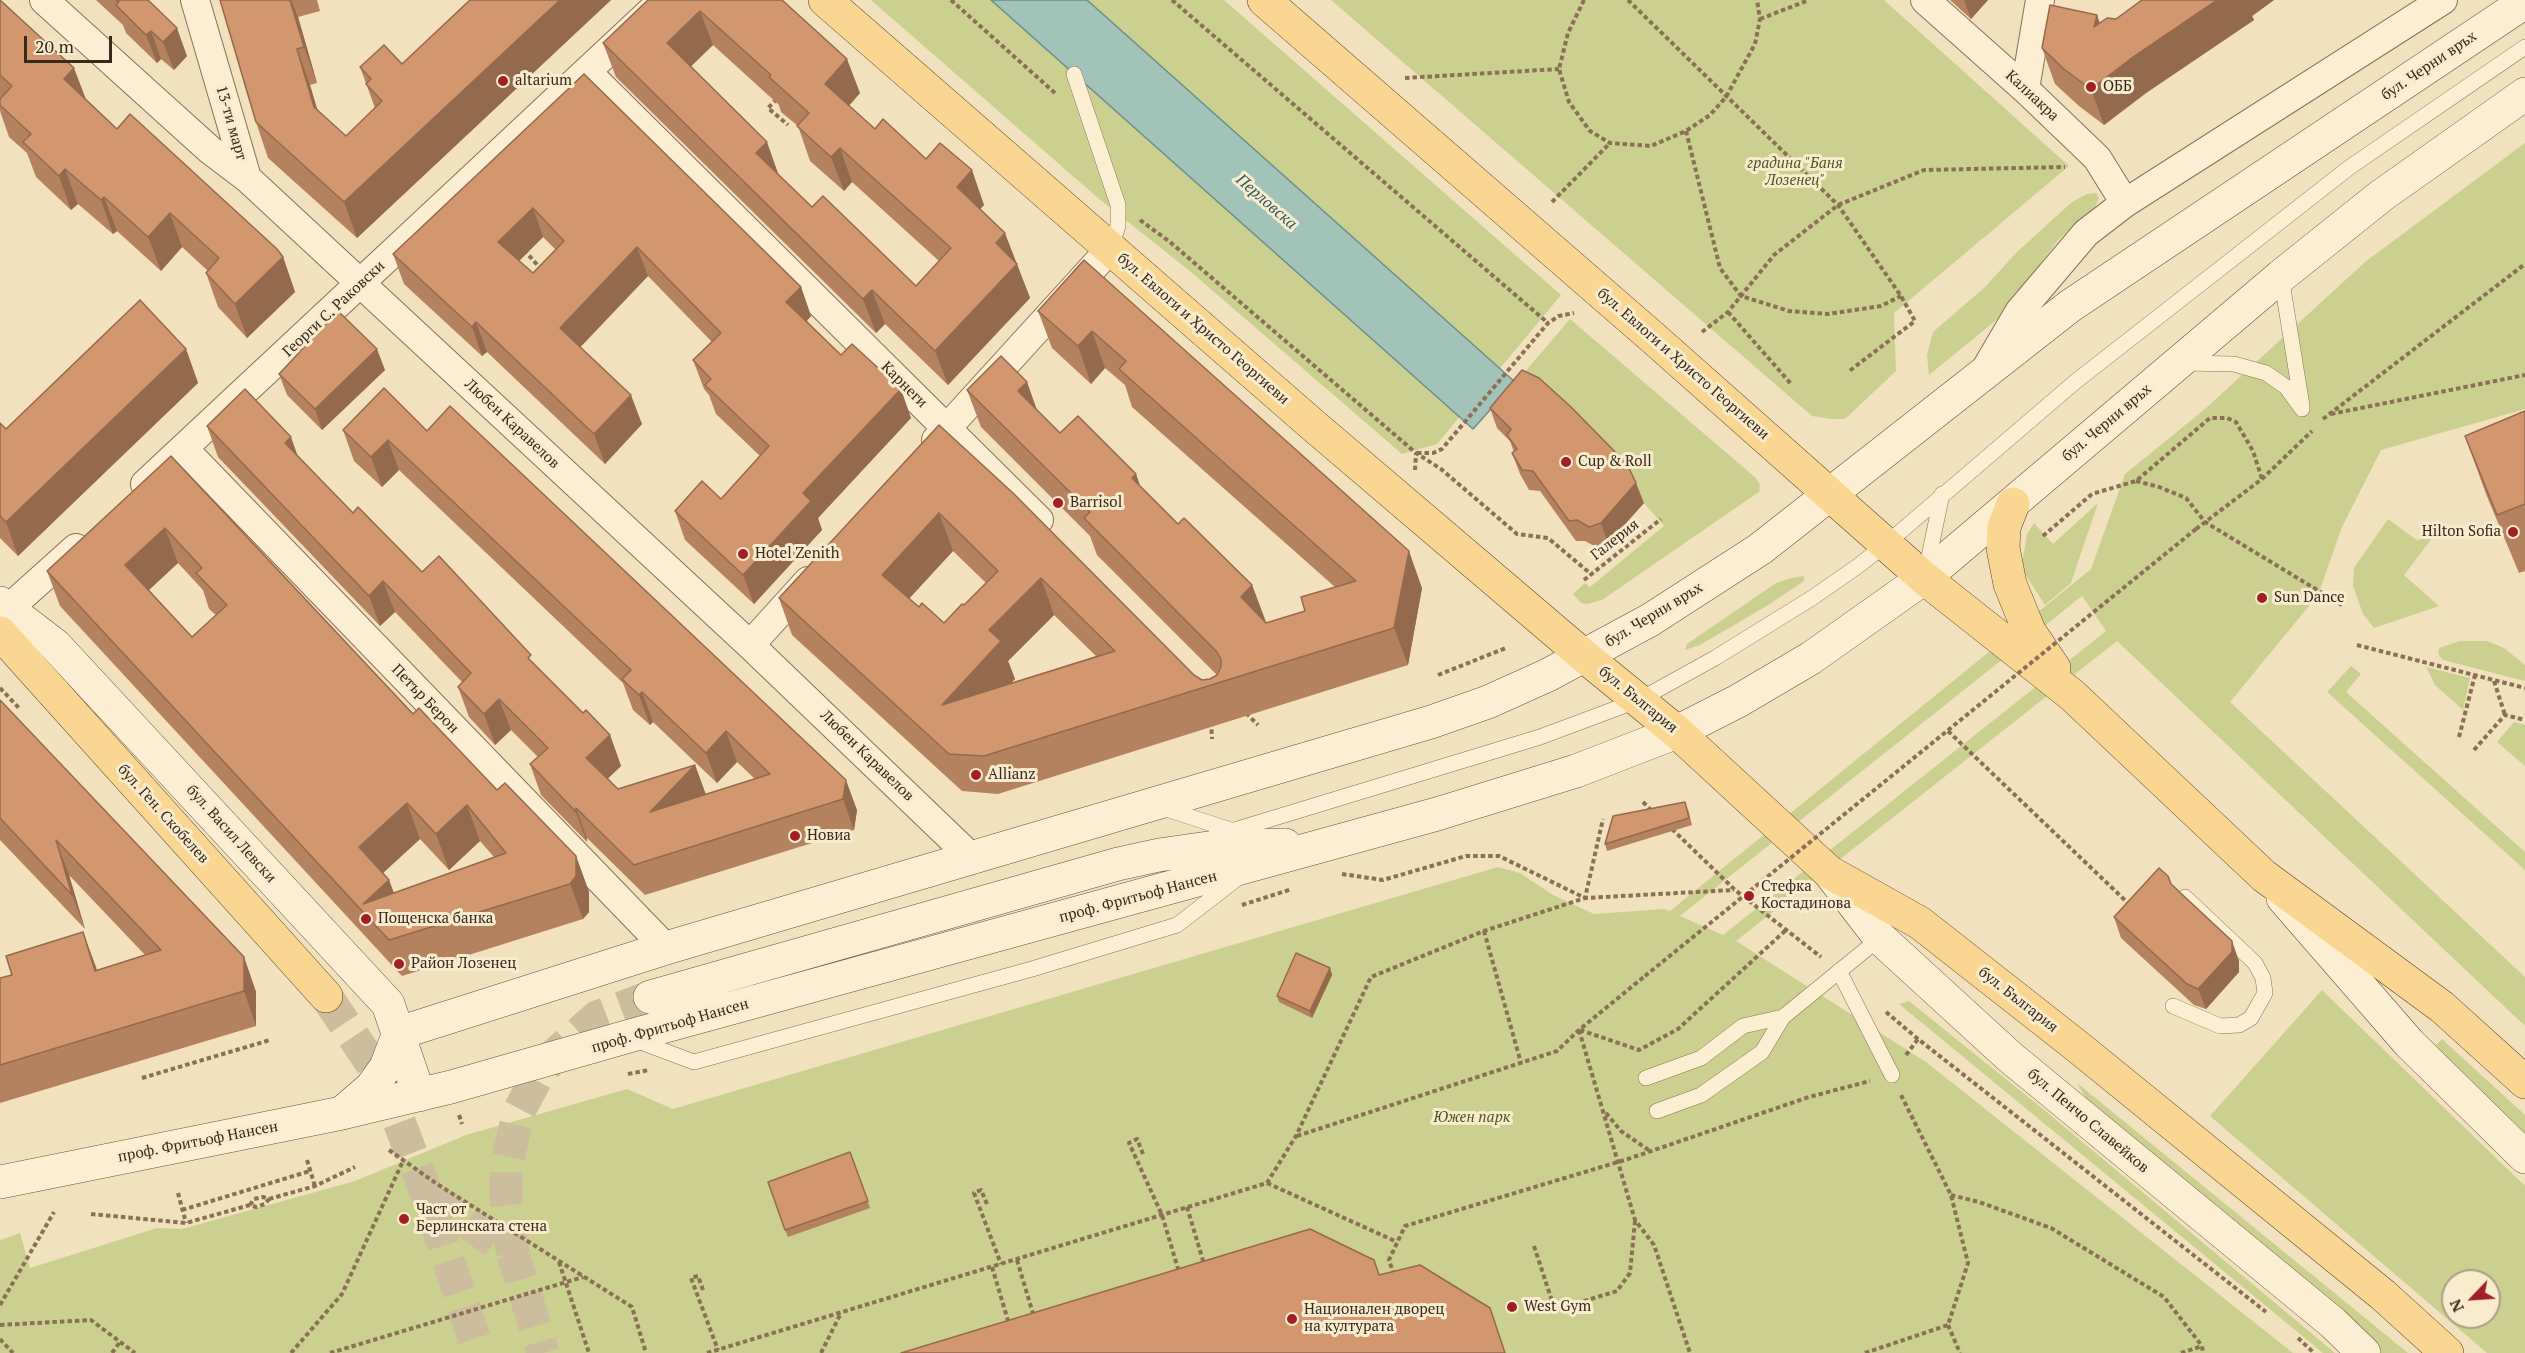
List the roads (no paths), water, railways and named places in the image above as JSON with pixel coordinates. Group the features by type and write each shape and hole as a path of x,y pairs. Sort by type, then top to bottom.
{"main road":[{"name":"бул. Евлоги и Христо Георгиеви","path":"825,0 1110,249 1584,656"},
{"name":"бул. Евлоги и Христо Георгиеви","path":"1263,0 1830,494"},
{"name":"бул. Черни връх","path":"1584,656 1650,620 1760,549 2070,306 2525,2"},
{"name":"бул. Черни връх","path":"1677,732 1738,701 1811,658 1924,578 2281,276 2382,196 2525,94"},
{"path":"1830,494 1924,578 2072,694 2264,876 2409,1044 2525,1157"},
{"path":"2013,504 2004,527 2003,548 2012,591 2029,631 2072,694"},
{"name":"бул. Ген. Скобелев","path":"2,615 326,996"},
{"name":"бул. Васил Левски","path":"2,615 55,645 388,1004 419,1095"},
{"path":"342,1113 371,1088 386,1067 399,1033 666,948 1431,722 1488,702 1584,656"},
{"name":"бул. България","path":"1584,656 1677,732 1829,872 1920,923 2078,1047 2383,1295 2447,1353"},
{"name":"проф. Фритьоф Нансен","path":"0,1182 342,1113 419,1095 1166,888 1253,867 1337,859 1677,732"},
{"name":"проф. Фритьоф Нансен","path":"650,997 1118,864 1159,855 1215,847 1337,859"},
{"name":"бул. Пенчо Славейков","path":"1829,872 1880,938 2010,1057 2333,1323 2364,1353"},
{"path":"2264,876 2442,1007 2525,1082"}],"street":[{"name":"Любен Каравелов","path":"44,0 210,150 247,178 750,645 972,858"},
{"name":"13-ти март","path":"195,0 247,178"},
{"name":"Георги С. Раковски","path":"127,501 663,0"},
{"name":"Калиакра","path":"1925,0 2025,89 2097,158 2125,203"},
{"path":"2025,89 2040,0"},
{"name":"бул. Черни връх","path":"1980,377 2019,312 2086,233 2125,203 2443,0"},
{"name":"Карнеги","path":"587,72 1061,542"},
{"path":"922,456 1110,249"},
{"name":"Петър Берон","path":"184,449 666,948"},
{"path":"2,615 93,531"},
{"path":"750,645 829,559"}],"lane":[{"path":"1159,855 1231,830 1540,737 1639,700 1715,658 1812,598 1886,544 2075,382 2349,167 2525,47"},
{"path":"1074,74 1118,205 1118,226 1110,249"},
{"path":"2177,363 2234,364 2266,373 2286,387 2302,409 2281,276"},
{"path":"1924,578 1942,494"},
{"path":"1152,805 1231,830"},
{"path":"2173,1006 2220,1026 2239,1025 2251,1018 2265,993 2264,978 2255,963 2186,897"},
{"path":"1657,1111 1701,1095 1762,1052 1783,1017 1880,938"},
{"path":"1839,971 1892,1075"},
{"path":"1646,1078 1701,1059 1743,1026 1783,1017"}],"water":[{"name":"Перловска","path":"991,0 1087,0 1515,382 1473,429"}],"tunnel":[{"path":"326,996 384,1082 427,1195 479,1353"},
{"path":"513,1254 506,1198 506,1167 519,1111 536,1079 554,1055 597,1017 650,997"},
{"path":"427,1195 513,1254 543,1353"}],"place":[{"name":"altarium","path":"503,81"},
{"name":"ОББ","path":"2091,87"},
{"name":"Cup & Roll","path":"1566,462"},
{"name":"Barrisol","path":"1058,503"},
{"name":"Hilton Sofia","path":"2513,532"},
{"name":"Hotel Zenith","path":"743,554"},
{"name":"Sun Dance","path":"2262,598"},
{"name":"Allianz","path":"976,775"},
{"name":"Новиа","path":"795,836"},
{"name":"Стефка Костадинова","path":"1749,896"},
{"name":"Пощенска банка","path":"366,919"},
{"name":"Район Лозенец","path":"399,964"},
{"name":"Част от Берлинската стена","path":"404,1219"},
{"name":"West Gym","path":"1512,1307"},
{"name":"Национален дворец на културата","path":"1292,1319"}],"park label":[{"name":"градина \"Баня Лозенец\"","path":"1795,172"},
{"name":"Южен парк","path":"1472,1118"}]}
